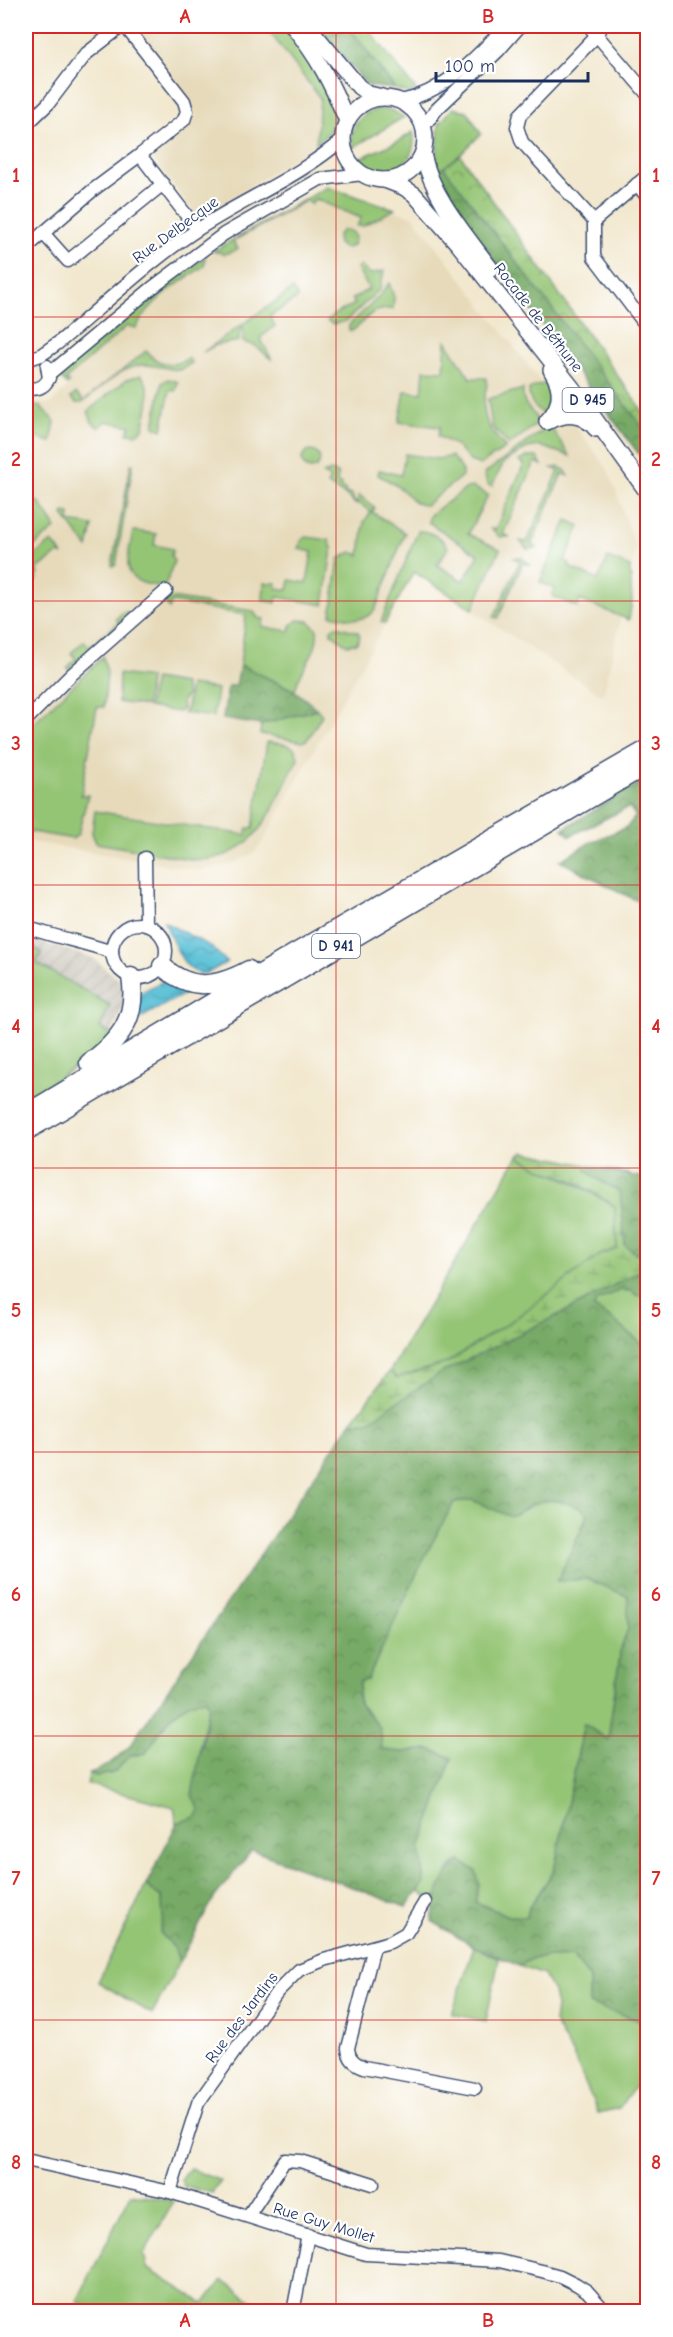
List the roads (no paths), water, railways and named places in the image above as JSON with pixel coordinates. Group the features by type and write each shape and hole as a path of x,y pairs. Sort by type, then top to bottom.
{"highway":[{"name":"D 941","path":"26,1114 319,939 648,748"},
{"name":"D 941","path":"26,1131 648,764"},
{"path":"162,966 185,982 204,985 234,979 288,950 319,939"},
{"path":"26,1103 80,1070 109,1048 122,1033 130,1015 133,991 131,977"}],"main road":[{"path":"293,26 319,61 347,121"},
{"path":"308,26 359,87 369,94 401,101 417,113 424,126 426,137 423,154 412,170 395,179 385,180 363,174 346,157 343,139 347,121 353,111 362,104 382,97"},
{"name":"Rocade de Béthune","path":"423,154 429,177 455,220 555,357 648,478"},
{"name":"Rocade de Béthune","path":"385,180 414,194 438,219 574,390 648,492"},
{"path":"526,330 532,346 551,370 559,386 558,406 555,414 547,422 562,414 571,414 592,423 632,470"}],"street":[{"path":"26,125 48,104 86,54 124,26 184,101 187,111 184,120 26,248"},
{"path":"401,101 424,94 455,75 506,26"},
{"path":"424,126 437,109 498,51 520,26"},
{"path":"648,95 596,28 520,115 517,127 522,142 594,221 594,257 648,328"},
{"name":"Rue Delbecque","path":"30,359 58,343 161,256 198,229 312,162 343,139"},
{"path":"140,155 198,229"},
{"name":"Rue Delbecque","path":"27,390 43,386 49,374 152,288 224,234 320,179 363,174"},
{"path":"594,221 648,175"},
{"path":"43,232 68,261 163,184"},
{"path":"637,184 648,198"},
{"path":"30,359 45,363 49,374"},
{"path":"26,720 70,675 166,591"},
{"path":"145,858 146,926"},
{"path":"133,926 145,903"},
{"path":"133,926 146,926 154,929 164,942 166,950 162,966 148,977 131,977 117,967 112,952 117,936 123,930 133,926"},
{"path":"26,927 50,936 82,942 112,952"},
{"path":"82,942 117,936"},
{"name":"Rue des Jardins","path":"170,2192 198,2103 277,1992 299,1970 324,1960 390,1942 406,1933 425,1902"},
{"path":"374,1947 348,2048 349,2056 355,2064 364,2067 475,2088"},
{"name":"Rue Guy Mollet","path":"26,2160 170,2192 366,2254 499,2261 542,2271 576,2284 606,2312"},
{"path":"248,2216 285,2160 300,2161 373,2184"},
{"path":"292,2312 308,2235"}],"water":[{"path":"164,922 210,946 227,962 209,972 200,973 193,970 180,956"},
{"path":"169,978 188,992 137,1020 140,993"}]}
